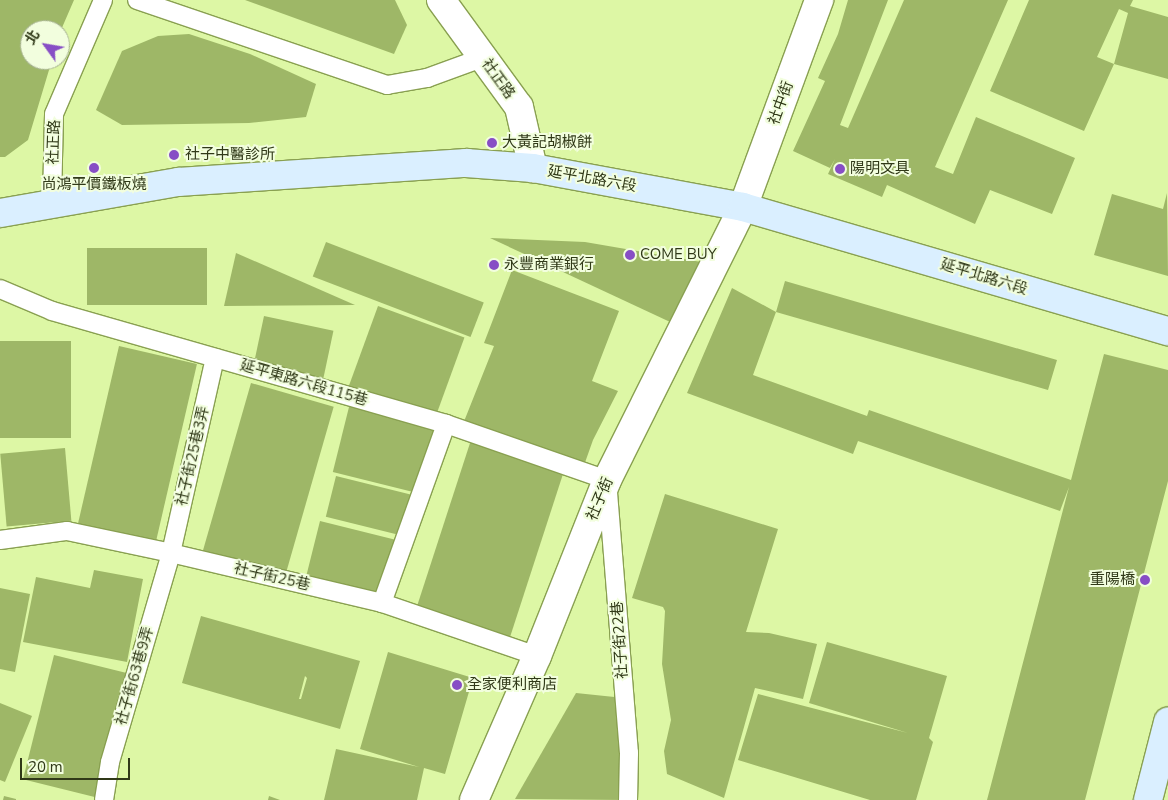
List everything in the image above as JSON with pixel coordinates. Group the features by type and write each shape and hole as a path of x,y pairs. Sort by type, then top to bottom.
{"street":[{"name":"社正路","path":"441,0 518,108 533,168"},
{"name":"社中街","path":"744,207 819,0"},
{"name":"延平北路六段","path":"0,213 178,182 466,163 533,168 744,207 1168,331"},
{"name":"社子街","path":"474,800 537,656 607,480 744,207"},
{"path":"1148,800 1168,722"}],"lane":[{"name":"社正路","path":"52,203 54,114 103,0"},
{"path":"137,0 387,85 428,78 482,58"},
{"name":"延平東路六段115巷","path":"0,289 52,311 446,424 607,480"},
{"name":"社子街25巷3弄","path":"171,553 215,358"},
{"path":"382,603 446,424"},
{"name":"社子街22巷","path":"607,480 629,753 628,800"},
{"name":"社子街25巷","path":"0,540 67,532 171,553 382,603 537,656"},
{"name":"社子街63巷9弄","path":"104,800 110,762 171,553"}],"building":[{"path":"0,0 74,0 65,20 20,20 20,70 49,70 28,140 5,157 0,157"},
{"path":"245,0 395,0 407,25 394,54"},
{"path":"848,0 888,0 840,125 848,128 904,0 1008,0 935,167 953,174 976,117 1075,158 1052,214 990,190 975,224 887,185 882,197 828,174 835,159 830,168 793,151 825,81 818,78 838,34"},
{"path":"1029,0 1133,0 1130,6 1168,17 1168,79 1114,64 1084,131 990,91","holes":["1119,9 1128,13 1114,64 1097,57"]},
{"path":"189,34 250,54 316,84 306,117 249,123 122,125 96,110 122,51 158,36"},
{"path":"1167,193 1168,276 1094,255 1112,194 1163,209"},
{"path":"490,238 585,242 713,264 683,328"},
{"path":"326,242 484,303 471,337 313,277"},
{"path":"87,248 207,248 207,305 87,305"},
{"path":"236,253 355,305 224,306"},
{"path":"512,270 619,311 592,381 618,391 593,440 582,471 461,429 494,346 484,343"},
{"path":"785,281 1057,360 1048,390 776,312"},
{"path":"732,288 776,312 753,375 867,416 869,410 1071,480 1104,354 1168,370 1168,481 1085,800 987,800 1069,487 1060,511 858,441 853,454 687,393"},
{"path":"378,306 464,337 435,418 349,387"},
{"path":"264,316 333,331 323,380 254,365"},
{"path":"0,341 71,341 71,438 0,438"},
{"path":"119,346 197,364 155,544 77,526"},
{"path":"251,383 334,407 285,575 203,551"},
{"path":"350,403 436,425 419,493 333,472"},
{"path":"471,440 564,470 510,637 417,606"},
{"path":"65,448 71,521 7,526 0,454"},
{"path":"336,476 415,496 404,536 326,517"},
{"path":"665,494 778,529 746,632 769,633 817,644 803,699 755,688 724,798 667,774 664,751 671,720 662,664 665,611 663,607 632,598"},
{"path":"320,521 405,542 390,604 305,583"},
{"path":"94,570 143,579 127,662 23,642 36,577 90,588"},
{"path":"0,588 30,594 15,672 0,669"},
{"path":"201,616 360,661 340,729 182,683","holes":["305,676 307,678 301,699 299,699"]},
{"path":"827,642 947,676 929,738 933,742 916,800 870,800 738,760 758,694 908,733 809,703"},
{"path":"388,652 473,678 445,774 424,768 417,800 324,800 336,749 419,767 360,749"},
{"path":"54,655 132,674 101,799 23,779"},
{"path":"576,693 624,698 626,800 515,799"},
{"path":"0,703 32,716 5,782 0,780"},
{"path":"4,796 16,799 16,800 3,800"},
{"path":"269,796 280,800 268,800"}],"place":[{"name":"大黃記胡椒餅","path":"492,143"},
{"name":"社子中醫診所","path":"174,155"},
{"name":"尚鴻平價鐵板燒","path":"94,168"},
{"name":"陽明文具","path":"840,169"},
{"name":"COME BUY","path":"630,255"},
{"name":"永豐商業銀行","path":"494,265"},
{"name":"重陽橋","path":"1145,580"},
{"name":"全家便利商店","path":"457,685"}]}
